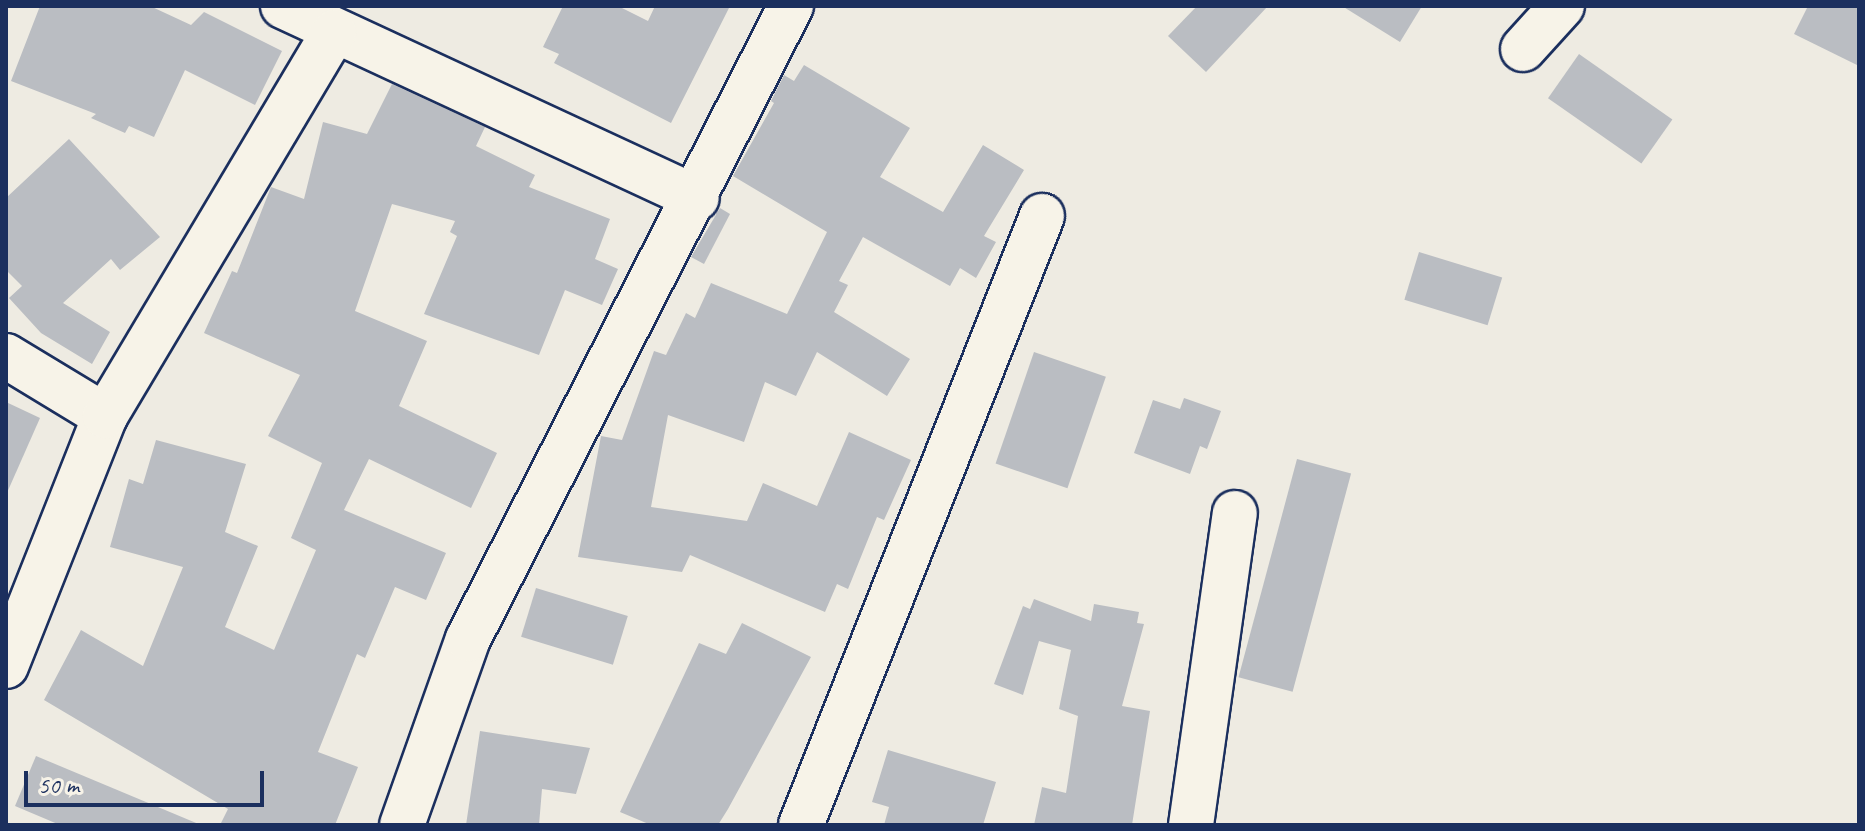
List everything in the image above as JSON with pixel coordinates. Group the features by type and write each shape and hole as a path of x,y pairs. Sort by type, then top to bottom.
{"street":[{"path":"283,6 697,198"},
{"path":"402,825 468,639 697,198 791,6"},
{"path":"1523,49 1562,6"},
{"path":"6,666 105,416 334,32"},
{"path":"801,825 1042,216"},
{"path":"6,356 105,416"},
{"path":"1191,825 1235,513"}],"building":[{"path":"40,6 150,6 191,25 204,12 282,51 255,105 185,70 154,137 129,126 125,133 91,118 96,114 11,81"},
{"path":"563,6 618,6 648,21 655,6 730,6 671,123 554,63 559,54 543,47"},
{"path":"1197,6 1268,6 1206,72 1168,36"},
{"path":"1342,6 1422,6 1400,42"},
{"path":"1808,6 1859,6 1859,66 1794,34"},
{"path":"1579,54 1672,119 1641,164 1548,98"},
{"path":"804,65 910,128 880,177 943,212 983,145 1024,170 984,236 996,242 976,278 960,268 950,286 863,237 839,281 848,285 834,312 910,359 887,396 817,352 796,396 765,382 744,442 668,415 651,507 747,521 763,483 817,506 849,432 911,460 884,520 877,517 848,589 837,584 825,612 690,555 682,572 578,557 601,436 622,440 654,351 666,355 686,313 695,318 711,283 787,314 827,232 733,176 774,103 771,101 784,75 794,81"},
{"path":"392,84 485,127 476,146 535,175 529,187 610,219 595,259 618,269 602,305 565,290 539,355 424,314 457,236 450,232 455,221 392,204 355,311 427,341 399,406 497,453 471,508 369,459 344,510 446,553 426,600 395,587 365,658 357,654 318,752 358,767 335,825 220,825 228,809 44,700 81,630 143,666 183,567 110,547 129,479 143,484 156,440 246,464 225,532 258,546 225,627 274,650 316,550 291,538 322,463 268,436 300,375 204,333 232,271 237,273 271,187 304,199 323,122 367,134"},
{"path":"69,139 160,237 120,270 111,259 63,303 110,332 92,364 41,333 9,298 22,286 6,270 6,198"},
{"path":"720,208 730,214 704,264 691,257"},
{"path":"1419,252 1502,277 1488,325 1404,300"},
{"path":"1034,352 1106,377 1067,488 996,464"},
{"path":"1184,398 1221,411 1207,449 1200,446 1190,474 1134,453 1153,400 1180,409"},
{"path":"6,402 40,418 6,495"},
{"path":"1297,459 1351,473 1293,692 1239,677"},
{"path":"536,588 628,616 613,665 521,637"},
{"path":"1034,599 1091,621 1094,604 1139,612 1137,623 1144,624 1122,706 1150,711 1132,825 1034,825 1042,787 1066,793 1078,716 1059,709 1071,650 1039,641 1023,695 994,684 1023,606 1030,609"},
{"path":"742,623 811,657 718,825 651,825 620,812 699,643 726,654"},
{"path":"480,731 590,748 576,794 542,789 539,825 466,825"},
{"path":"888,750 996,782 983,825 884,825 889,807 872,802"},
{"path":"36,756 201,825 60,825 15,806"}]}
